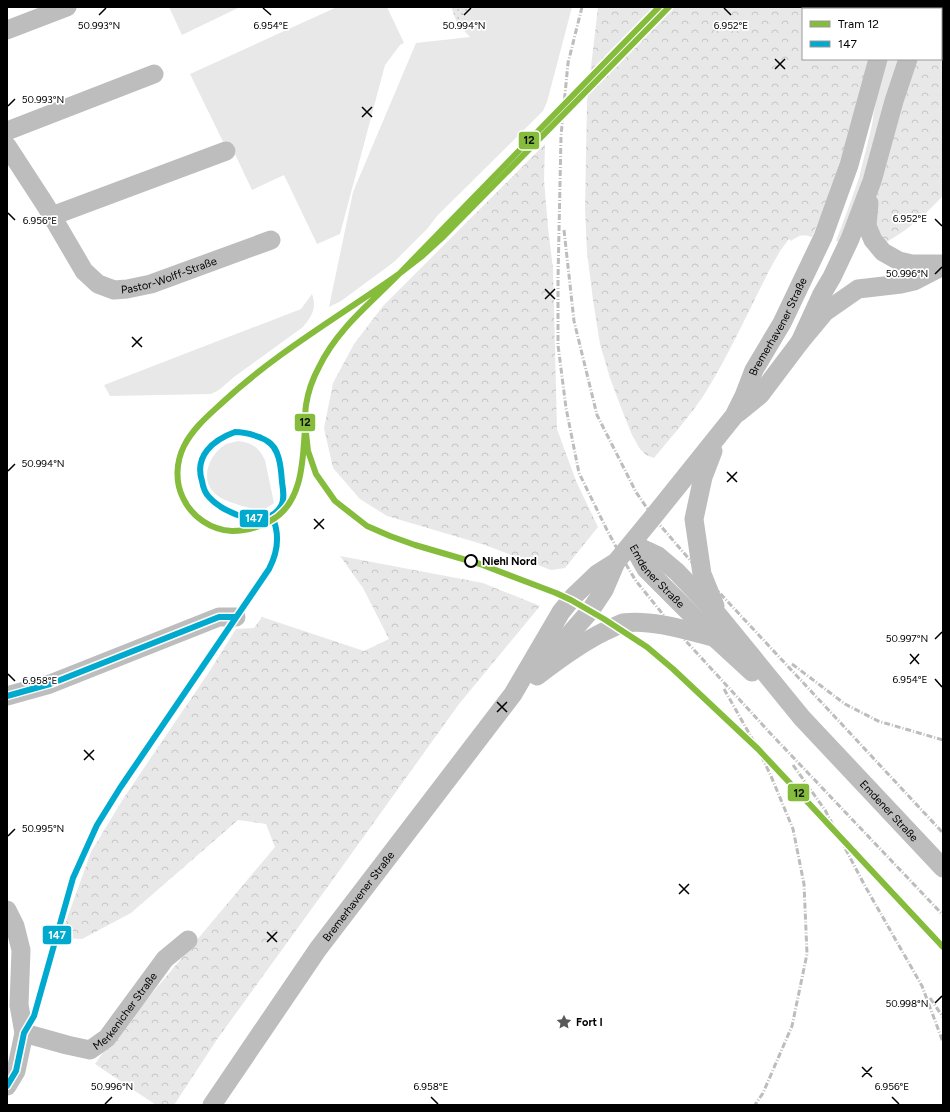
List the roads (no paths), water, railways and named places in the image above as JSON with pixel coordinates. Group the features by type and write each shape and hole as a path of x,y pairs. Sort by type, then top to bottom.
{"street":[{"path":"7,30 67,7"},
{"name":"Bremerhavener Straße","path":"212,1105 318,949 513,694 561,612 574,596 597,574 616,562 632,544 728,423 744,396 754,370 782,323 823,237 849,165 878,60"},
{"name":"Bremerhavener Straße","path":"800,342 850,239 872,181 894,101 908,60"},
{"path":"7,131 154,74"},
{"name":"Pastor-Wolff-Straße","path":"7,146 52,216 84,271 98,284 114,290 151,284 271,240"},
{"path":"52,216 226,151"},
{"name":"Bremerhavener Straße","path":"872,181 867,226 873,240 883,252 899,260 912,264 943,265"},
{"name":"Bremerhavener Straße","path":"823,237 825,262 833,281 858,289 914,281 943,265"},
{"name":"Bremerhavener Straße","path":"728,423 760,395 825,312 858,289"},
{"name":"Emdener Straße","path":"718,615 702,574 694,519 703,477 710,457 728,423"},
{"name":"Emdener Straße","path":"632,544 658,556 672,568 718,615 802,718 943,868"},
{"name":"Emdener Straße","path":"632,544 646,569 714,637 802,718"},
{"name":"Bremerhavener Straße","path":"513,694 537,676 590,611 604,590 616,562"},
{"path":"7,696 50,684 219,618 236,617"},
{"name":"Emdener Straße","path":"537,676 602,632 622,624 642,622 714,637"},
{"path":"7,910 15,926 21,950 19,1005 24,1033 16,1071 7,1086"},
{"name":"Merkenicher Straße","path":"24,1033 67,1046 90,1050 107,1038 165,959 188,940"}],"railway":[{"path":"582,7 568,63 561,136 558,279 558,345 566,408 579,473 607,530 636,581 674,628 771,734 943,915"},
{"path":"564,230 574,321 597,415 636,492 653,517 702,574 943,833"},
{"path":"792,664 845,704 878,721 943,740"},
{"path":"724,689 758,749 793,829 804,884 807,954 792,1026 763,1093 755,1105"},
{"path":"793,765 825,810 865,886 922,986 943,1042"},
{"path":"930,998 943,1017"}],"tram line":[{"name":"12","path":"399,274 659,7"},
{"name":"12","path":"399,274 421,257 444,236 669,7"},
{"name":"12","path":"399,274 355,317 326,353 317,371 309,390 306,405 302,466 295,492 289,504 281,513 270,521 257,527 242,530 232,531 217,528 197,517 183,498 180,492 178,479 178,465 181,452 188,439 197,428 223,402 265,367 309,335 399,274"},
{"name":"12","path":"306,433 308,451 316,474 335,501 367,526 415,545 480,564 556,593 604,619 647,647 673,669 758,749 943,947"}],"place":[{"name":"Niehl Nord","path":"471,561"},
{"name":"Fort I","path":"564,1022"}]}
